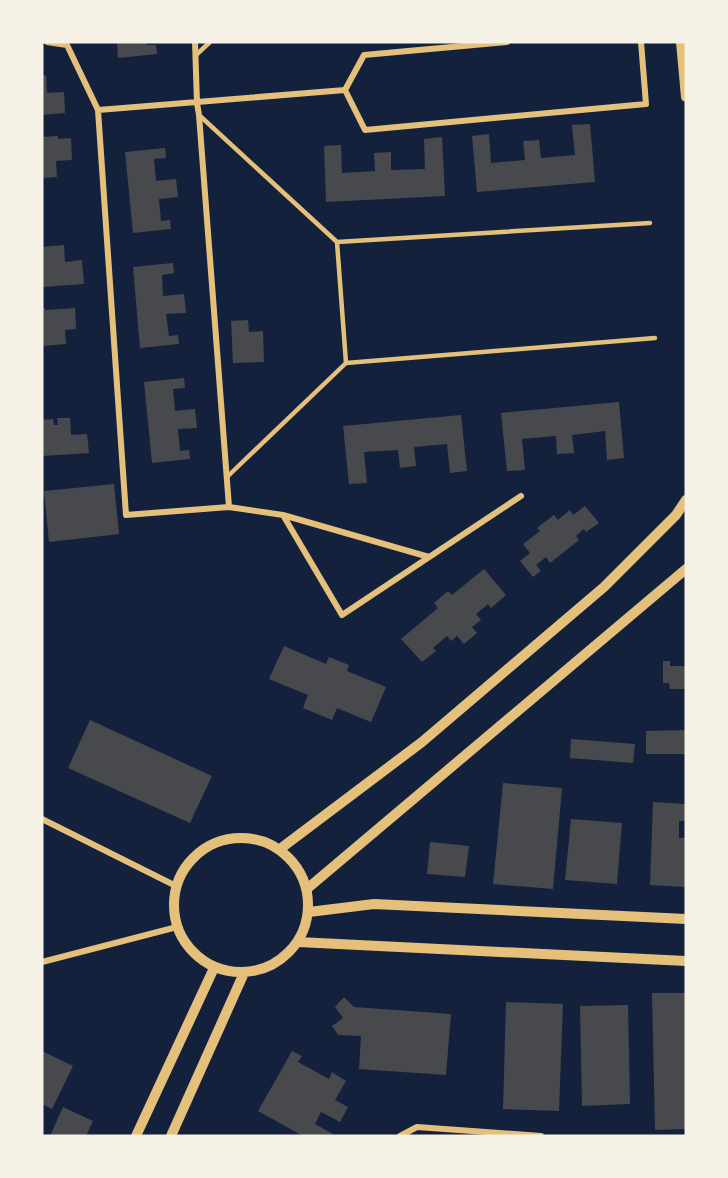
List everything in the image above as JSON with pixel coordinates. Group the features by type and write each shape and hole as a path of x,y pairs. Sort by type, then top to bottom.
{"street":[{"path":"47,42 67,45 98,110 126,515 229,507 283,515 429,557"},
{"path":"195,42 196,103 199,115 229,507"},
{"path":"345,90 364,55 507,42"},
{"path":"345,90 365,130 646,104 641,42"},
{"path":"681,42 686,97"},
{"path":"98,110 345,90"},
{"path":"283,515 342,615 521,496"},
{"path":"280,849 423,742 604,587 676,515 686,500"},
{"path":"308,888 686,569"},
{"path":"42,819 176,886"},
{"path":"240,837 261,840 280,849 297,866 308,888 309,912 298,942 275,964 244,973 214,968 198,958 185,944 177,927 173,907 176,886 185,866 200,851 219,841 240,837"},
{"path":"309,912 374,904 686,919"},
{"path":"42,962 177,927"},
{"path":"298,942 686,961"},
{"path":"136,1136 214,968"},
{"path":"171,1136 244,973"},
{"path":"400,1136 417,1127 541,1136"}],"lane":[{"path":"195,55 210,42"},
{"path":"199,115 337,242 346,363"},
{"path":"337,242 650,223"},
{"path":"227,477 346,363 655,338"}],"building":[{"path":"117,42 147,42 147,45 156,45 157,54 118,58"},
{"path":"46,75 47,93 64,92 65,113 42,115 42,76"},
{"path":"590,124 595,182 477,192 472,136 489,134 491,163 525,160 523,141 539,140 541,158 575,155 572,125"},
{"path":"58,136 58,139 71,138 72,160 56,161 57,177 42,178 42,137"},
{"path":"442,137 445,196 326,202 324,146 341,145 342,173 375,171 374,153 391,152 391,170 425,169 424,139"},
{"path":"165,148 166,158 154,159 156,181 176,179 178,197 159,199 161,221 170,220 171,229 133,233 125,152"},
{"path":"64,245 65,262 82,260 84,284 42,287 42,247"},
{"path":"173,263 174,273 162,275 163,296 184,294 186,313 166,314 169,336 178,335 179,344 140,348 133,267"},
{"path":"42,308 45,310 75,308 76,329 65,330 66,344 42,346"},
{"path":"248,320 249,332 263,331 264,362 233,363 231,321"},
{"path":"184,378 185,388 173,389 175,411 195,409 197,428 178,429 180,451 189,450 190,459 152,463 144,382"},
{"path":"619,402 624,458 607,460 605,431 572,435 574,453 557,454 556,436 522,439 525,470 507,471 501,413"},
{"path":"461,415 467,471 450,473 447,444 414,447 416,466 400,468 398,450 364,452 367,483 349,484 343,426"},
{"path":"57,418 70,418 71,435 87,434 89,453 42,456 42,420 53,419 54,425 58,425"},
{"path":"114,484 119,534 49,542 44,491"},
{"path":"585,506 599,523 586,532 584,529 576,536 579,540 550,563 546,557 536,565 541,571 533,577 520,561 530,553 523,544 540,531 537,528 554,515 558,520 570,510 573,515"},
{"path":"484,569 506,595 491,608 488,604 476,614 481,620 472,627 477,633 464,644 457,636 451,641 447,636 433,648 436,651 422,662 401,639 438,608 434,603 448,591 452,595"},
{"path":"284,646 326,664 329,657 349,665 347,671 386,687 371,722 337,708 332,720 303,708 308,695 269,679"},
{"path":"663,661 670,661 670,666 686,666 686,689 670,689 669,683 663,683"},
{"path":"90,720 212,776 190,823 68,768"},
{"path":"686,730 686,754 646,754 646,731"},
{"path":"571,739 635,744 633,763 570,758"},
{"path":"503,783 562,788 553,889 493,884"},
{"path":"653,802 686,804 686,821 679,821 679,838 686,838 686,887 650,885"},
{"path":"571,819 622,823 617,884 565,880"},
{"path":"430,842 469,846 465,877 427,874"},
{"path":"652,993 686,993 686,1129 655,1130"},
{"path":"344,997 354,1007 451,1014 446,1075 359,1069 361,1036 338,1035 332,1026 343,1018 335,1007"},
{"path":"506,1002 563,1004 559,1111 503,1109"},
{"path":"628,1005 630,1104 582,1106 580,1006"},
{"path":"42,1051 73,1066 52,1109 42,1104"},
{"path":"292,1051 302,1056 298,1062 329,1079 332,1072 346,1081 335,1100 348,1107 340,1122 321,1112 315,1124 333,1134 332,1136 303,1136 258,1111"},
{"path":"63,1107 93,1121 86,1136 50,1136"}]}
